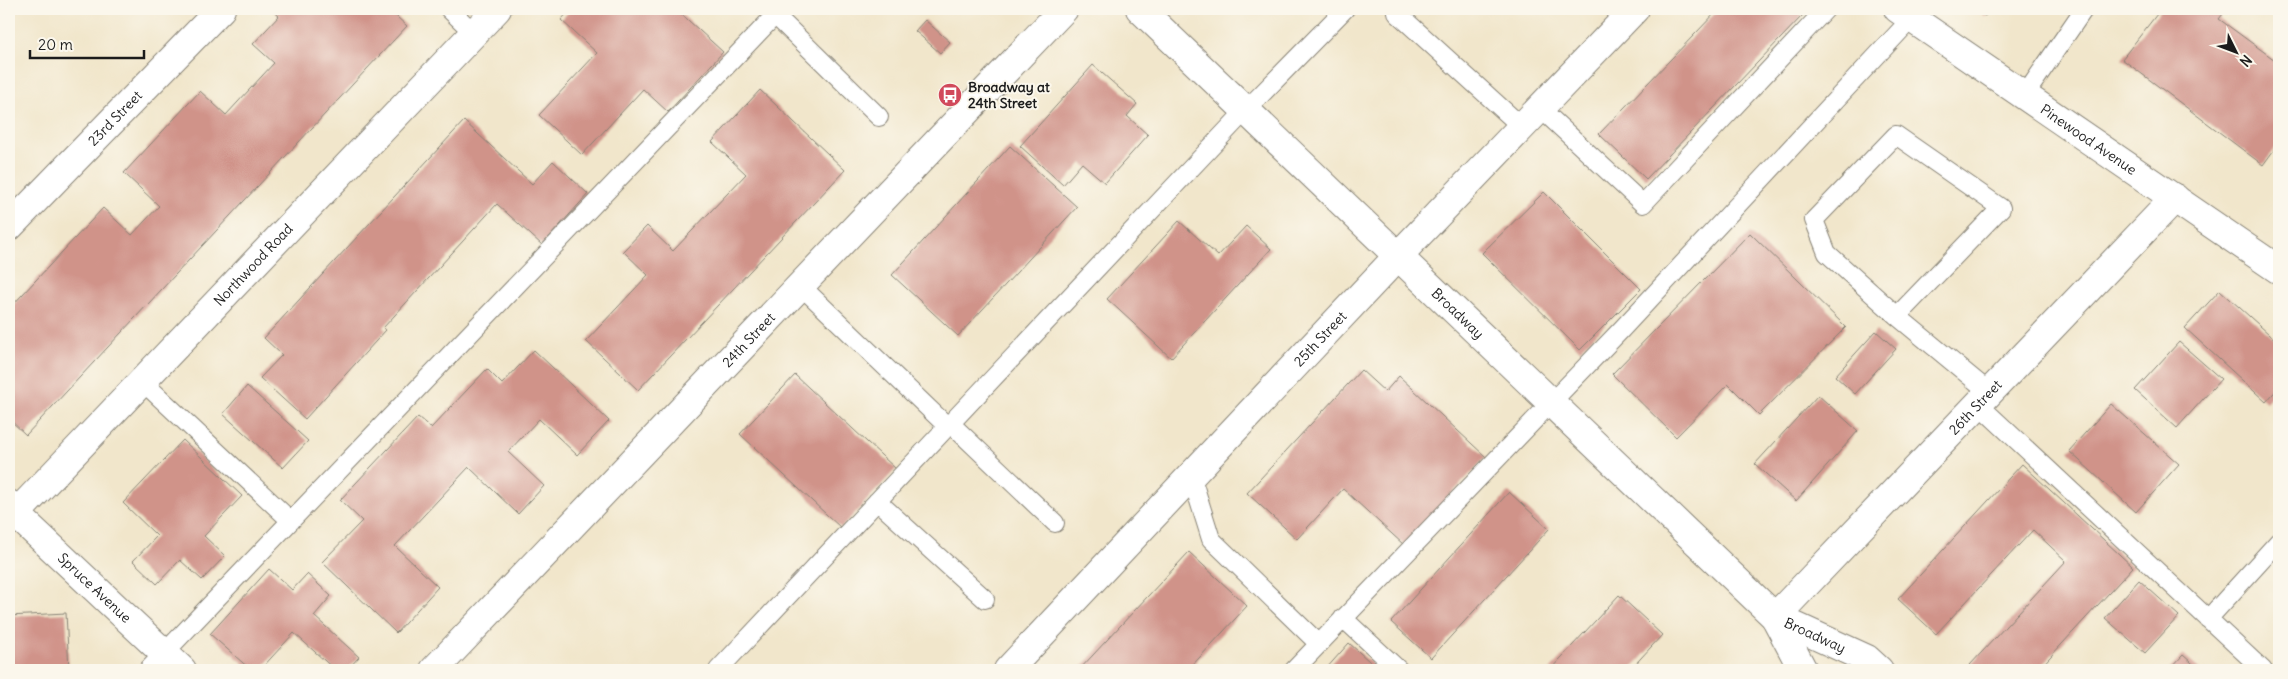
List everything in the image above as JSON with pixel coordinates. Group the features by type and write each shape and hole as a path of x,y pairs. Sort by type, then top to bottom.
{"main road":[{"name":"23rd Street","path":"9,227 221,9"},
{"name":"Northwood Road","path":"11,513 142,381 497,9"},
{"name":"24th Street","path":"434,670 1064,9"},
{"name":"Broadway","path":"1140,9 1775,617 1803,670"},
{"name":"25th Street","path":"1008,670 1398,256 1635,9"},
{"name":"Pinewood Avenue","path":"1905,13 2279,270"},
{"name":"26th Street","path":"1775,617 2175,198"},
{"name":"Spruce Avenue","path":"11,513 165,665"},
{"name":"Broadway","path":"1775,617 1867,659 1879,670"}],"lane":[{"path":"449,9 474,33"},
{"path":"718,670 1246,110 1345,9"},
{"path":"1398,13 1642,204 1826,9"},
{"path":"2025,96 2084,9"},
{"path":"165,665 291,520 778,12 879,117"},
{"path":"1294,670 1620,331 1905,13"},
{"path":"1898,316 2002,208 1896,135 1814,220 1827,253 1898,316 1984,398 2208,619 2263,670"},
{"path":"801,286 1056,523"},
{"path":"142,381 291,520"},
{"path":"1191,475 1210,539 1318,644"},
{"path":"877,501 984,599"},
{"path":"2208,619 2279,541"},
{"path":"1343,618 1399,670"}],"building":[{"path":"271,9 388,9 407,26 26,435 9,419 9,309 103,208 132,235 159,206 124,173 200,91 226,115 274,63 253,44 279,16"},
{"path":"571,9 676,9 723,52 668,112 643,89 582,155 539,115 597,53 561,20"},
{"path":"1719,9 1797,9 1803,15 1646,179 1599,134"},
{"path":"1975,9 1991,9 1985,16"},
{"path":"2161,9 2227,9 2219,19 2275,60 2279,54 2279,143 2263,165 2122,59"},
{"path":"925,20 950,42 940,53 915,31"},
{"path":"1093,65 1137,104 1127,116 1148,135 1105,183 1082,163 1063,185 1020,146"},
{"path":"760,90 845,170 638,390 586,341 648,275 623,251 647,226 673,251 746,174 712,142"},
{"path":"464,121 532,184 553,161 588,194 542,245 497,204 383,328 386,330 305,419 260,378 282,355 264,338"},
{"path":"1010,146 1077,207 958,336 892,275"},
{"path":"1544,192 1641,289 1580,350 1482,253"},
{"path":"1179,221 1218,256 1246,226 1271,249 1171,358 1107,299"},
{"path":"1750,233 1846,327 1759,415 1728,384 1676,437 1612,374"},
{"path":"2220,290 2279,343 2279,387 2266,402 2185,328"},
{"path":"1876,331 1896,349 1855,394 1835,376"},
{"path":"2179,342 2221,379 2177,428 2135,390"},
{"path":"534,350 609,421 577,455 539,419 508,452 544,486 518,514 469,467 395,546 438,587 396,633 322,562 362,521 340,500 418,417 431,428 487,369 502,384"},
{"path":"1361,370 1385,392 1399,376 1486,457 1404,545 1343,489 1297,539 1247,493"},
{"path":"795,375 896,469 841,528 740,434"},
{"path":"247,386 308,441 283,468 223,414"},
{"path":"1818,395 1858,431 1796,501 1755,464"},
{"path":"2111,404 2179,464 2136,512 2069,451"},
{"path":"183,440 242,496 204,536 225,556 202,580 180,560 157,584 133,561 157,536 123,503"},
{"path":"2022,464 2133,567 2038,670 1975,670 1970,665 2066,561 2033,530 1936,634 1898,599"},
{"path":"1509,492 1549,529 1431,658 1391,622"},
{"path":"1189,552 1247,606 1188,670 1079,670"},
{"path":"269,569 292,590 307,574 331,596 314,616 359,657 347,670 335,670 294,633 260,670 251,670 210,634"},
{"path":"2139,580 2179,616 2145,653 2105,618"},
{"path":"1619,595 1662,635 1630,670 1550,670"},
{"path":"66,613 69,670 9,670 9,616"},
{"path":"1349,643 1379,670 1325,670"},
{"path":"2183,655 2200,670 2169,670"}],"place":[{"name":"Broadway at 24th Street","path":"950,95"}]}
